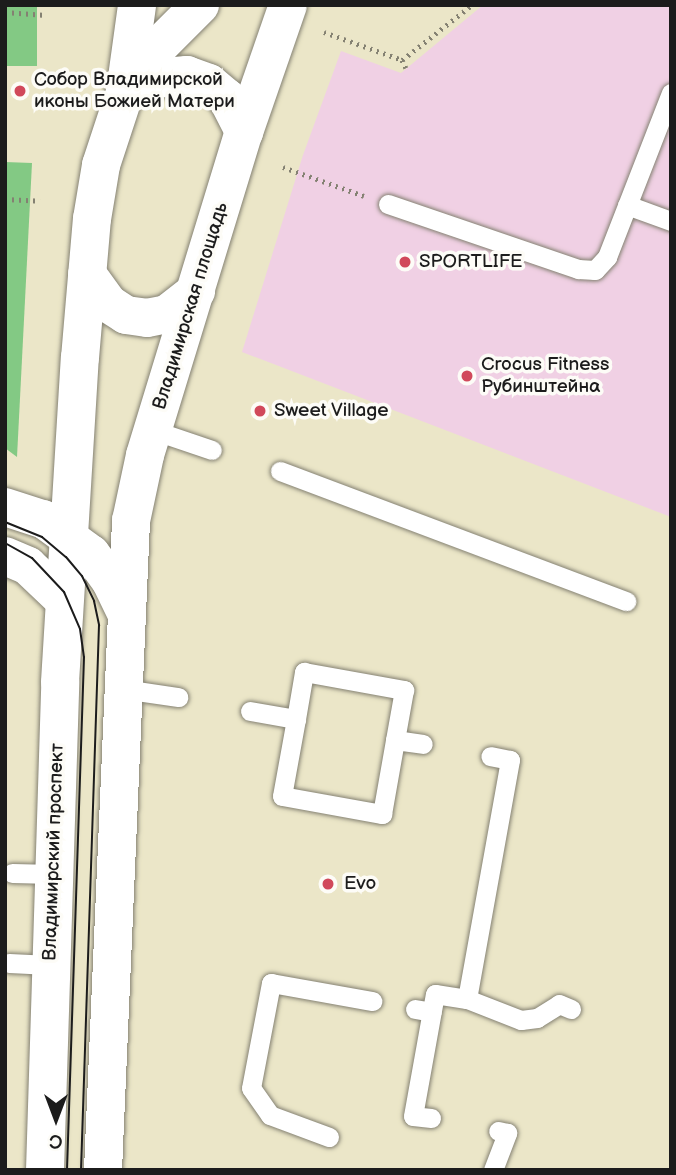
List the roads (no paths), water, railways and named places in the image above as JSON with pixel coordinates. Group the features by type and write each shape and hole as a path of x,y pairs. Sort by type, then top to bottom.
{"main road":[{"path":"125,92 159,46 200,5"},
{"name":"Владимирская площадь","path":"126,613 131,521 153,430 244,132 288,5"},
{"path":"68,535 87,274 101,164 125,92 130,15"},
{"path":"125,92 164,77 187,75 209,83 227,98 244,132"},
{"path":"87,274 109,304 127,315 136,317 167,314 195,291"},
{"path":"5,507 43,519 91,554 111,582 126,613 103,1170"},
{"name":"Владимирский проспект","path":"45,1170 50,965 68,535"},
{"path":"5,556 28,566 64,600"}],"lane":[{"path":"388,204 578,269 595,270 607,257 671,93"},
{"path":"627,205 671,221"},
{"path":"153,430 212,450"},
{"path":"280,471 626,601"},
{"path":"304,672 404,690 395,740 382,814 282,796 304,672"},
{"path":"123,689 178,698"},
{"path":"250,710 296,719"},
{"path":"395,740 423,744"},
{"path":"467,999 510,760 490,757"},
{"path":"12,873 54,874"},
{"path":"9,963 50,965"},
{"path":"329,1136 281,1126 251,1088 271,982 372,1001"},
{"path":"431,1118 413,1116 423,1010 435,994 467,999 521,1020 537,1018 559,1004 571,1009"},
{"path":"493,1170 507,1133 498,1131"}],"tram line":[{"path":"5,522 42,537 66,557 82,576 94,601 99,625 81,1170"},
{"path":"5,543 32,558 64,592 80,629 84,657 67,1170"}],"place":[{"name":"Собор Владимирской иконы Божией Матери","path":"20,91"},
{"name":"SPORTLIFE","path":"405,262"},
{"name":"Crocus Fitness Рубинштейна","path":"467,376"},
{"name":"Sweet Village","path":"260,411"},
{"name":"Evo","path":"328,884"}]}
